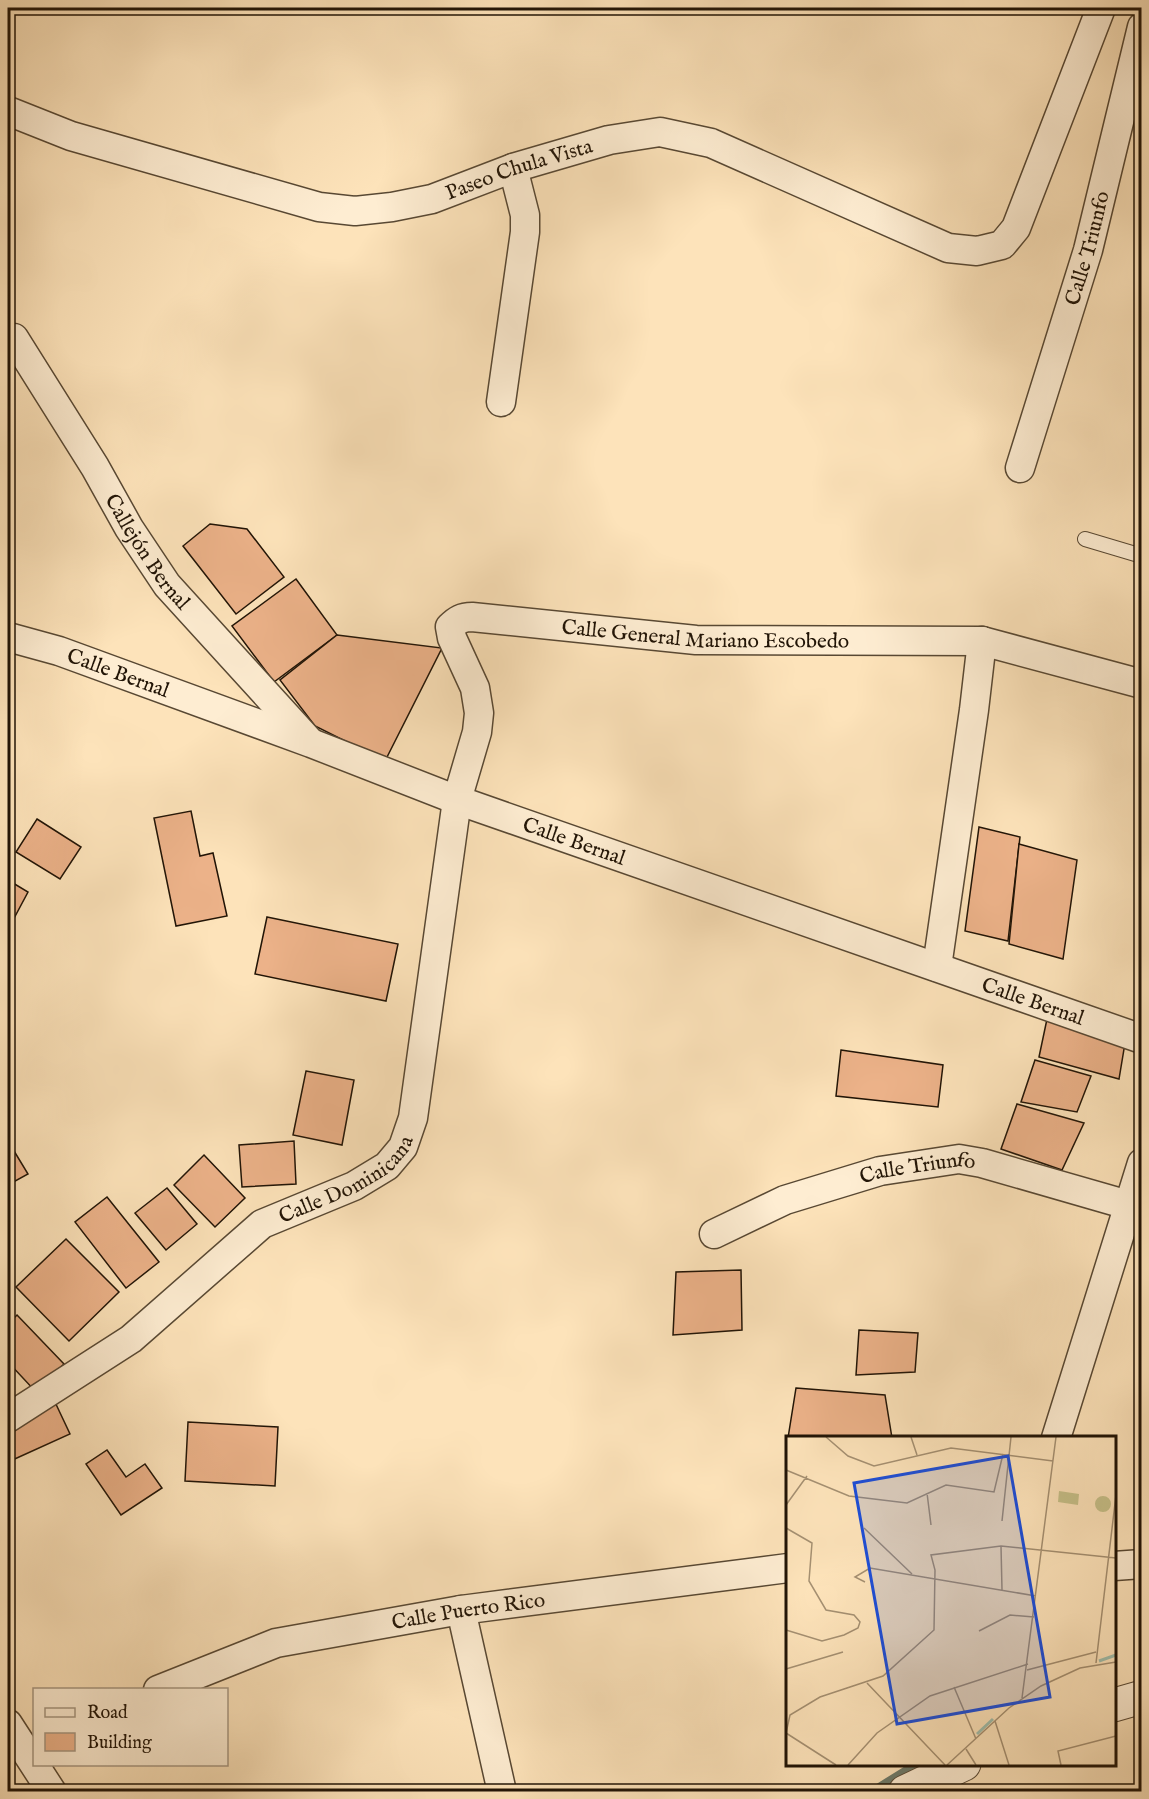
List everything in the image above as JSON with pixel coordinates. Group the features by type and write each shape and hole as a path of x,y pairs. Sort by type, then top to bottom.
{"street":[{"name":"Paseo Chula Vista","path":"8,111 71,136 319,207 355,211 432,199 513,168 609,140 660,132 711,144 948,248 977,250 1002,245 1017,228 1101,8"},
{"name":"Calle Triunfo","path":"1020,468 1088,250 1142,27"},
{"path":"501,402 525,232 525,215 513,168"},
{"name":"Callejón Bernal","path":"14,338 95,467 129,528 167,585 311,743"},
{"name":"Calle General Mariano Escobedo","path":"457,800 477,732 479,713 475,688 452,638 450,627 464,617 696,640 982,641 1142,684"},
{"name":"Calle Bernal","path":"8,637 59,651 311,743 457,800 1142,1039"},
{"path":"937,967 982,641"},
{"name":"Calle Dominicana","path":"8,1419 131,1339 262,1224 354,1186 387,1166 403,1147 413,1118 457,800"},
{"name":"Calle Triunfo","path":"714,1234 784,1200 880,1171 959,1159 982,1163 1128,1205"},
{"path":"1056,1436 1142,1163"},
{"path":"1116,1566 1142,1564"},
{"name":"Calle Puerto Rico","path":"161,1688 276,1643 461,1610 786,1568"},
{"path":"461,1610 502,1791"},
{"path":"1116,1705 1142,1697"},
{"path":"8,1724 22,1752 52,1791"},
{"path":"905,1791 951,1767"}],"lane":[{"path":"1085,539 1142,556"}],"building":[{"path":"210,524 247,529 284,577 236,614 183,546"},
{"path":"296,579 337,635 274,682 232,626"},
{"path":"337,635 442,648 385,761 315,726 280,680"},
{"path":"191,811 200,856 213,853 227,916 176,926 154,818"},
{"path":"37,819 81,847 60,879 16,852"},
{"path":"979,827 1020,837 1008,941 965,931"},
{"path":"1019,844 1077,860 1063,959 1009,944"},
{"path":"8,880 28,892 12,922 8,920"},
{"path":"267,917 398,944 386,1001 255,974"},
{"path":"1047,1019 1125,1043 1119,1079 1039,1057"},
{"path":"841,1050 943,1065 938,1107 836,1096"},
{"path":"1035,1060 1091,1076 1077,1112 1021,1102"},
{"path":"306,1071 354,1080 342,1145 293,1135"},
{"path":"1017,1104 1084,1123 1062,1170 1001,1149"},
{"path":"8,1141 28,1174 8,1185"},
{"path":"294,1141 296,1184 242,1187 239,1145"},
{"path":"204,1155 245,1198 215,1227 174,1185"},
{"path":"167,1188 197,1224 166,1250 135,1213"},
{"path":"107,1197 159,1262 126,1288 75,1222"},
{"path":"66,1239 119,1292 69,1341 16,1287"},
{"path":"741,1270 742,1330 673,1335 676,1272"},
{"path":"17,1315 64,1364 36,1392 8,1362 8,1324"},
{"path":"859,1330 918,1333 915,1372 856,1375"},
{"path":"796,1388 885,1395 892,1436 788,1436"},
{"path":"54,1400 70,1434 8,1462 8,1422"},
{"path":"188,1422 278,1427 275,1486 185,1481"},
{"path":"107,1450 126,1477 145,1464 162,1488 121,1515 86,1464"}],"waterway":[{"path":"872,1792 914,1766"}]}
